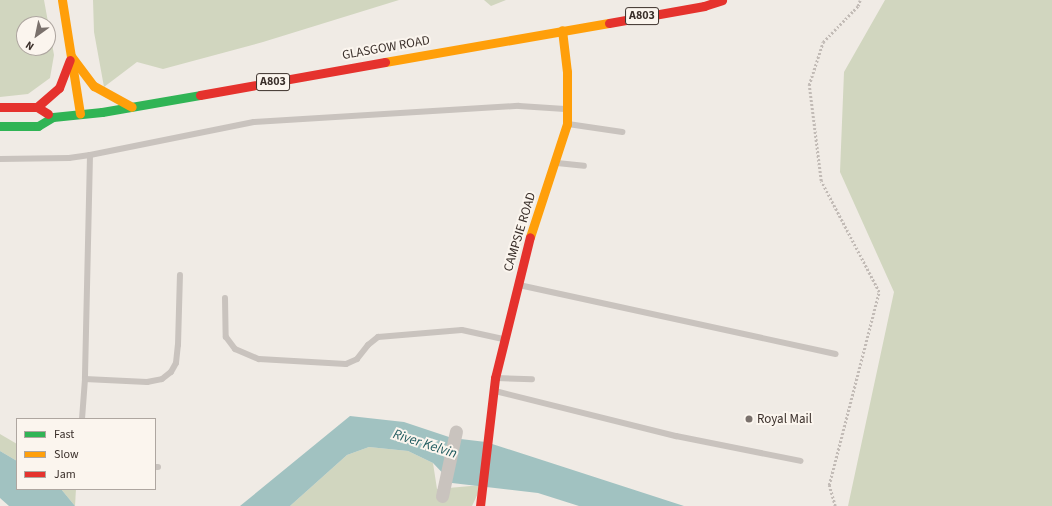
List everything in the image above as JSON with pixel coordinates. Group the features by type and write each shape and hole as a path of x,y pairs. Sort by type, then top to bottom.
{"main road":[{"path":"62,0 80,114"},
{"name":"GLASGOW ROAD","path":"0,126 38,126 53,117 132,107 704,6 722,0"},
{"name":"CAMPSIE ROAD","path":"480,506 486,442 495,378 518,284 567,124 567,72 562,30"},
{"path":"71,56 94,86 132,107"},
{"path":"37,107 58,88 71,56"},
{"path":"0,107 37,107 53,117"}],"street":[{"path":"442,496 456,431"}],"lane":[{"path":"0,160 69,158 90,155 254,122 519,106 567,109"},
{"path":"567,124 622,132"},
{"path":"82,418 85,380 90,155"},
{"path":"556,162 584,166"},
{"path":"85,380 147,382 162,379 171,372 176,364 178,345 180,275"},
{"path":"518,284 836,354"},
{"path":"225,298 226,337 235,349 259,359 346,364 357,359 368,345 378,337 462,330 504,339"},
{"path":"495,378 532,379"},
{"path":"493,390 676,436 801,461"}],"path":[{"path":"835,506 829,485 879,292 821,181 809,85 823,42 858,6 860,0"}],"green space":[{"path":"0,0 44,0 47,16 16,16 16,56 54,56 50,78 28,94 0,97"},
{"path":"93,0 399,0 263,42 163,69 137,62 104,87 94,32"},
{"path":"484,0 506,0 491,6"},
{"path":"885,0 1052,0 1052,506 848,506 894,292 840,172 844,72"},
{"path":"0,434 16,443 16,460 0,451"},
{"path":"369,447 408,451 433,463 437,489 482,485 472,506 290,506 347,455"},
{"path":"62,490 76,490 75,506"}],"water":[{"name":"River Kelvin","path":"350,416 404,422 452,438 486,442 684,506 579,506 538,493 452,483 433,463 408,451 369,447 347,455 290,506 240,506"},
{"path":"0,451 16,460 16,490 62,490 75,506 9,506 0,498"}],"traffic: fast":[{"path":"0,126 38,126 53,117 102,112 200,95"}],"traffic: slow":[{"path":"62,0 80,114"},
{"path":"385,62 609,23"},
{"path":"530,237 567,124 567,72 562,30"},
{"path":"71,56 94,86 132,107"}],"traffic: jam":[{"path":"609,23 704,6 722,0"},
{"path":"37,107 59,88 70,60"},
{"path":"200,95 385,62"},
{"path":"0,107 37,107 48,114"},
{"path":"480,506 495,378 530,237"}],"place":[{"name":"Royal Mail","path":"749,419"}]}
